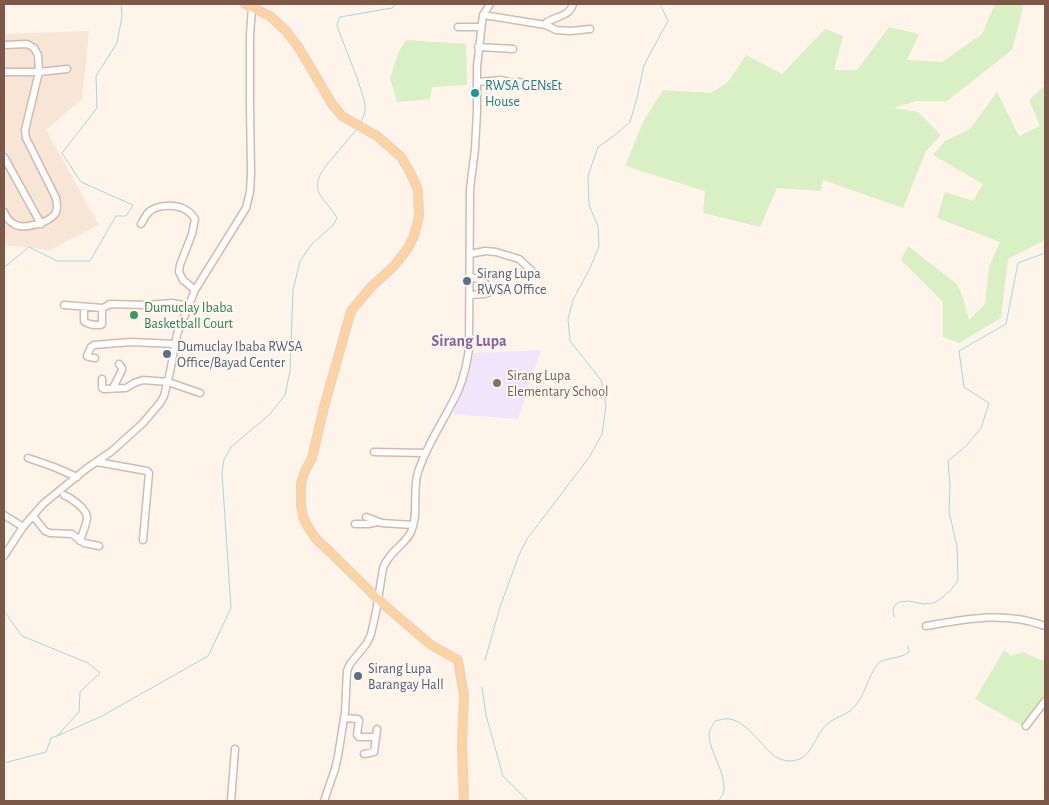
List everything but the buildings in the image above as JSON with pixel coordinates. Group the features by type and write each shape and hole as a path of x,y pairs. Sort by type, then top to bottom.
{"main road":[{"path":"250,5 270,16 286,31 299,48 332,104 342,116 377,136 401,157 418,190 419,216 414,236 408,248 394,266 371,287 352,311 324,407 312,458 301,483 300,494 303,517 316,539 378,599 431,645 458,660 464,696 462,745 464,801"}],"street":[{"path":"324,801 335,768 344,718 347,671 355,656 367,643 371,634 383,568 391,554 408,537 414,519 416,481 425,453 459,389 465,372 469,349 470,189 475,149 478,48 483,15 490,4"},
{"path":"546,25 547,22 567,14 572,9 573,4"},
{"path":"4,556 23,527 43,504 112,451 143,424 160,404 164,396 177,334 195,290 246,208 250,192 250,5"},
{"path":"483,15 546,25 562,31 590,29"},
{"path":"458,27 481,27"},
{"path":"4,45 27,44 34,48 38,55 39,72 25,130 26,138 56,198 57,206 55,214 41,224 20,227 13,224 4,212"},
{"path":"478,48 513,49"},
{"path":"4,80 4,72 39,72 67,69"},
{"path":"477,82 501,80 509,83 520,82"},
{"path":"4,157 41,224"},
{"path":"141,224 148,213 154,209 166,206 178,206 191,214 194,219 192,234 179,272 183,280 195,290"},
{"path":"470,254 485,251 496,252 520,259 532,271"},
{"path":"470,277 482,280 488,286 488,293 470,295"},
{"path":"64,305 102,308 110,304 172,303 189,306"},
{"path":"84,306 84,321 94,325 102,324 102,308"},
{"path":"95,358 87,356 94,345 131,342 175,344"},
{"path":"113,388 122,370 119,364"},
{"path":"102,379 103,389 126,388 141,381 168,382 200,393"},
{"path":"374,452 425,453"},
{"path":"28,458 77,477"},
{"path":"97,462 147,471 149,473 143,540"},
{"path":"64,495 71,498 86,514 80,541"},
{"path":"4,515 23,527"},
{"path":"33,516 45,531 55,534 72,534 84,543 99,546"},
{"path":"366,517 387,524 413,525"},
{"path":"355,524 378,522"},
{"path":"926,626 991,617 1032,621 1045,626"},
{"path":"1026,726 1045,701"},
{"path":"344,718 359,720 358,737 376,737"},
{"path":"364,754 374,752 377,729"},
{"path":"232,801 235,749"}],"shaded area":[{"path":"89,31 82,99 46,130 99,225 50,250 4,245 4,34"},
{"name":"Sirang Lupa Elementary School","path":"541,350 518,419 453,414 474,353"}],"green space":[{"path":"995,4 1024,4 1012,50 947,101 916,101 894,108 918,112 941,135 926,151 903,208 823,180 821,191 777,188 760,227 703,213 705,191 625,166 644,120 663,90 711,93 728,82 746,55 782,74 825,29 843,36 834,70 857,70 889,27 919,34 907,60 942,62 982,34"},
{"path":"406,40 466,44 467,85 432,87 430,99 397,102 390,78 399,51"},
{"path":"1044,86 1045,240 1008,259 1001,318 959,343 943,337 943,302 901,260 908,246 957,284 969,320 985,304 989,267 1000,242 937,218 945,192 973,201 983,184 933,155 945,141 970,129 997,92 1019,136 1040,126 1029,100"},
{"path":"1004,650 1011,656 1023,652 1045,661 1045,698 1024,727 975,699"}],"waterway":[{"path":"4,265 6,266 29,247 57,261 90,261 116,216 126,216 133,205 81,182 62,153 97,108 96,76 117,43 122,16 121,4"},
{"path":"360,123 365,112 363,95 337,25 340,17 392,8 396,4"},
{"path":"485,660 500,607 519,555 527,539 590,456 602,434 606,406 601,380 570,341 568,319 573,300 599,246 598,226 589,205 588,176 598,147 630,122 644,65 668,21 660,4"},
{"path":"57,736 102,716 208,656 231,608 222,473 224,460 231,447 270,414 285,395 290,371 293,290 300,261 311,245 333,225 337,218 320,194 318,183 325,167 357,129"},
{"path":"894,617 894,606 899,602 934,603 952,589 958,580 957,546 949,512 950,485 948,461 967,445 981,428 989,403 964,387 959,351 1006,324 1018,263 1045,253"},
{"path":"4,611 22,636 88,663 100,673 80,692 79,712 57,736 51,738 46,752 4,763"},
{"path":"718,801 723,795 724,787 710,743 710,729 715,721 726,719 736,721 747,728 775,756 782,760 798,760 808,752 827,724 855,707 877,665 883,660 906,654 909,652 908,646"},
{"path":"482,687 486,715 503,776 528,801"}],"place":[{"name":"RWSA GENsEt House","path":"475,93"},
{"name":"Sirang Lupa RWSA Office","path":"467,281"},
{"name":"Dumuclay Ibaba Basketball Court","path":"134,315"},
{"name":"Dumuclay Ibaba RWSA Office/Bayad Center","path":"167,354"},
{"name":"Sirang Lupa Elementary School","path":"497,383"},
{"name":"Sirang Lupa Barangay Hall","path":"358,676"}],"district":[{"name":"Sirang Lupa","path":"469,340"}]}
